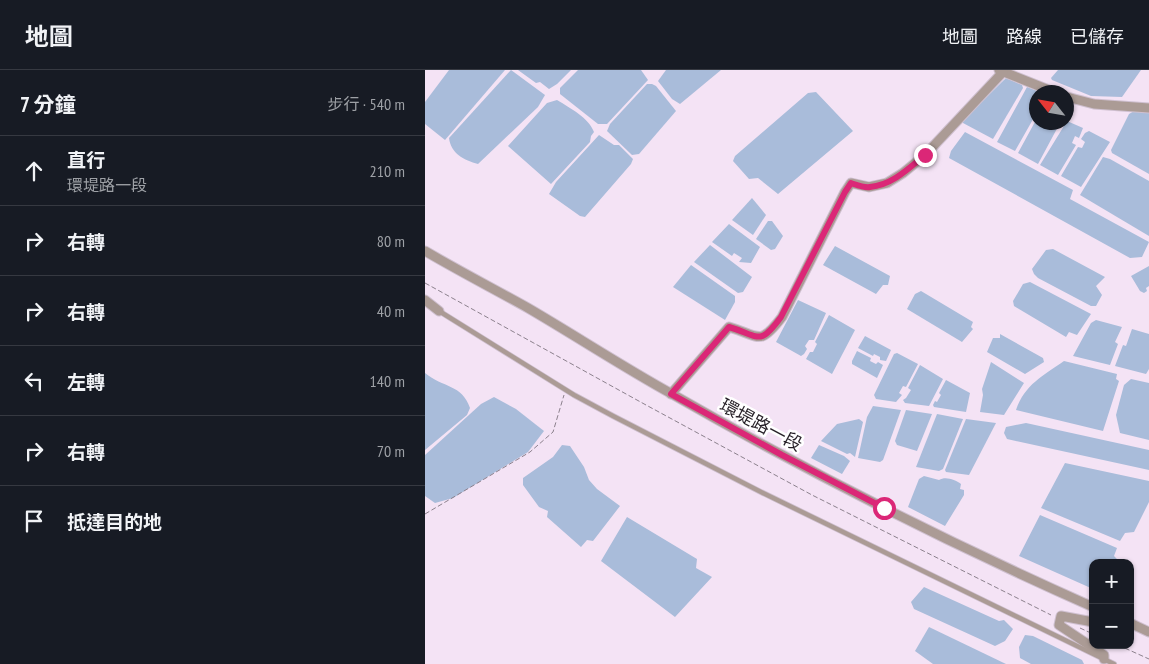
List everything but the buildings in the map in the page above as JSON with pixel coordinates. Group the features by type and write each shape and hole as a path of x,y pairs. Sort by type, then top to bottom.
{"street":[{"path":"671,394 729,327 757,338 766,336 773,328 781,317 851,183 869,188 887,183 903,173 925,155 1001,71 1037,85"},
{"path":"1074,99 1094,104 1149,108"},
{"name":"環堤路一段","path":"425,251 526,307 671,394 782,455 884,508 1030,579 1089,605"},
{"path":"425,300 439,311"},
{"path":"1089,621 1061,616 1059,625 1104,655 1104,659"},
{"path":"1134,627 1149,632"}],"lane":[{"path":"439,311 566,390 763,493 1114,664"}],"path":[{"path":"425,282 812,495 1060,620"},
{"path":"425,514 530,452 553,432 566,390"},
{"path":"1077,627 1089,632"},
{"path":"1127,649 1149,659"}],"water":[{"path":"449,70 505,70 445,140 425,124 425,102"},
{"path":"511,70 545,95 538,107 478,164 459,156 452,148 449,138"},
{"path":"518,70 571,70 549,89 540,82 536,83"},
{"path":"578,70 641,70 648,80 607,124 598,124 560,94 560,88"},
{"path":"666,70 721,70 680,104 672,99 658,81"},
{"path":"1058,70 1141,70 1122,97 1091,96 1074,89 1074,85 1064,85 1051,78"},
{"path":"1006,78 1022,85 1023,88 993,139 963,123 963,120"},
{"path":"647,84 656,86 676,111 639,154 632,155 607,131 610,124"},
{"path":"1027,87 1029,88 1029,126 1015,151 997,142"},
{"path":"816,92 853,131 778,194 758,178 749,179 733,161 735,156 808,93"},
{"path":"557,100 584,118 594,132 590,142 551,184 508,146 547,103"},
{"path":"1136,110 1149,112 1149,174 1112,153 1111,150 1129,114"},
{"path":"1074,124 1083,128 1079,138 1075,136 1072,143 1076,145 1058,175 1040,165 1061,130 1074,130"},
{"path":"1031,130 1056,130 1038,164 1018,153"},
{"path":"1089,131 1110,142 1081,187 1061,176 1078,147 1082,148 1085,142 1081,139"},
{"path":"965,132 1073,190 1070,199 1149,242 1142,257 1130,258 949,158 951,151"},
{"path":"599,135 614,145 619,145 633,159 631,164 585,217 580,216 549,194 556,182"},
{"path":"1103,157 1149,181 1149,236 1080,195"},
{"path":"752,198 766,215 753,235 732,220"},
{"path":"768,221 772,221 783,236 775,249 771,250 756,239"},
{"path":"729,224 760,247 751,263 739,262 742,258 734,253 732,256 712,242"},
{"path":"710,245 752,277 743,292 738,293 694,262"},
{"path":"835,246 890,276 888,285 883,285 876,294 823,265"},
{"path":"1053,249 1105,277 1096,286 1102,295 1096,306 1091,306 1038,278 1034,274 1032,269 1046,250"},
{"path":"691,265 735,296 735,302 725,320 673,287"},
{"path":"1149,266 1149,286 1144,293 1140,291 1131,276"},
{"path":"1030,282 1091,314 1077,335 1069,332 1066,337 1014,306 1013,301 1023,284"},
{"path":"921,291 973,322 971,327 973,329 962,342 907,309 915,294"},
{"path":"798,300 826,313 814,340 809,340 805,346 807,349 801,356 776,342"},
{"path":"829,315 855,330 832,374 806,359 810,352 813,352 817,344 815,342"},
{"path":"1096,320 1122,327 1115,342 1118,344 1110,365 1073,356 1091,323"},
{"path":"1132,329 1149,334 1149,369 1146,374 1115,366 1123,345 1126,346"},
{"path":"1000,334 1043,358 1044,362 1025,374 987,352 993,338 1000,338"},
{"path":"865,336 891,350 886,361 880,360 880,357 874,354 873,356 858,348"},
{"path":"857,351 871,358 870,361 883,365 877,378 852,364"},
{"path":"897,353 918,364 906,387 903,386 899,393 902,395 896,402 876,399 874,395 894,354"},
{"path":"1064,361 1117,374 1116,379 1119,381 1103,431 1016,410 1024,393 1035,381"},
{"path":"991,362 1024,383 1004,415 980,412 983,395 982,389"},
{"path":"920,365 943,379 929,406 905,403 903,400 911,390 908,388"},
{"path":"425,373 457,390 467,400 470,408 467,415 425,450"},
{"path":"1131,379 1149,383 1149,440 1120,433 1116,415 1124,385"},
{"path":"946,380 970,393 966,412 934,407 933,405 941,395 939,393"},
{"path":"494,397 516,409 544,431 528,452 453,498 435,503 425,496 425,455 481,404"},
{"path":"873,406 901,410 883,460 880,462 858,458 867,417"},
{"path":"906,410 932,414 917,451 897,445 895,441"},
{"path":"937,414 963,419 943,469 939,471 916,467"},
{"path":"859,419 863,422 855,457 821,441 837,424"},
{"path":"966,419 996,423 969,475 946,472 945,470"},
{"path":"1026,423 1149,450 1149,470 1007,439 1004,433 1006,427"},
{"path":"562,445 570,446 584,467 589,480 597,489 620,506 593,541 587,540 581,547 547,517 548,511 539,507 523,485 523,478 553,457"},
{"path":"819,445 844,456 850,461 842,474 811,458"},
{"path":"1065,463 1149,481 1149,502 1134,532 1125,533 1120,541 1041,508"},
{"path":"924,476 939,480 947,478 953,480 961,484 960,489 964,490 964,495 945,526 908,507 919,479"},
{"path":"1040,515 1117,548 1114,556 1117,559 1089,559 1089,587 1019,556"},
{"path":"627,517 697,559 696,568 712,577 675,617 601,561"},
{"path":"924,587 999,621 1004,620 1013,629 1005,641 995,646 914,609 911,602"},
{"path":"929,627 1006,664 933,664 915,651"},
{"path":"1025,635 1033,636 1082,660 1084,664 1031,664 1020,658 1019,647"}],"route":[{"path":"884,508 671,394 729,327 757,338 766,336 773,328 781,317 851,183 869,188 887,183 925,155"}]}
